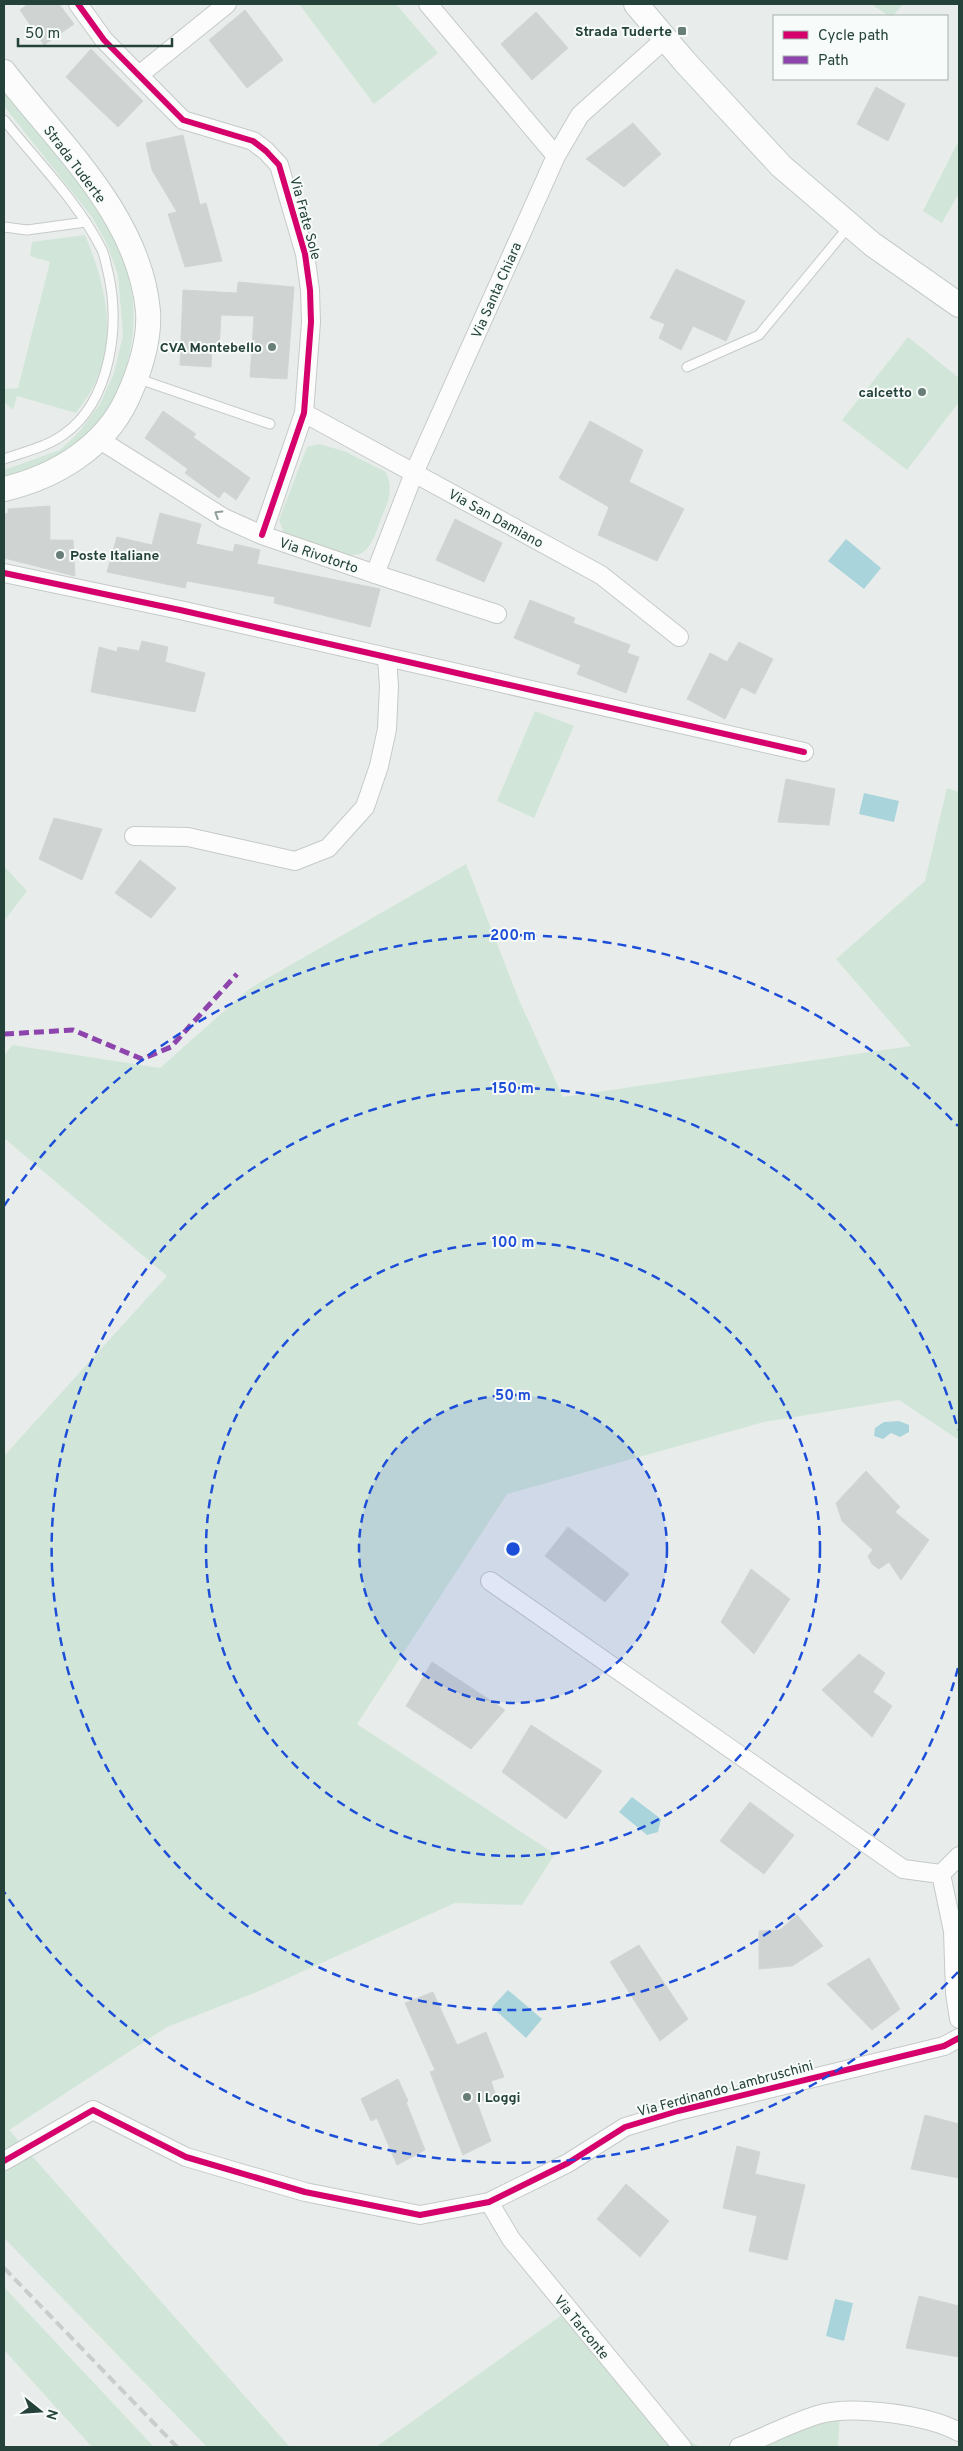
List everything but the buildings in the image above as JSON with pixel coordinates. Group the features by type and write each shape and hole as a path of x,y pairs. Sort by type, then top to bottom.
{"main road":[{"path":"636,4 781,166 872,244 959,305"},
{"name":"Strada Tuderte","path":"4,72 94,184 130,242 144,286 148,313 145,343 136,378 121,412 100,440 63,467 24,484 4,489"}],"street":[{"name":"Via Frate Sole","path":"78,4 104,40 183,120 253,141 266,151 279,166 305,254 310,290 311,322 304,413 262,534"},
{"path":"139,75 228,4"},
{"path":"428,4 556,156"},
{"name":"Via Santa Chiara","path":"374,574 414,473 556,156 580,115 665,38"},
{"name":"Via San Damiano","path":"304,413 601,575 679,637"},
{"name":"Via Rivotorto","path":"100,440 224,518 262,534 374,574 497,614"},
{"path":"4,572 180,610 387,659 804,752"},
{"path":"134,836 188,837 296,861 328,848 365,807 379,766 387,729 389,686 387,659"},
{"path":"490,1581 903,1869 941,1874"},
{"path":"941,1874 959,1856"},
{"path":"941,1874 953,1931 955,1994 959,2019"},
{"name":"Via Ferdinando Lambruschini","path":"4,2161 93,2110 186,2157 305,2192 420,2215 488,2202 568,2163 625,2127 944,2046 959,2038"},
{"name":"Via Tarconte","path":"488,2202 510,2239 682,2447"},
{"path":"739,2447 819,2414 874,2410 945,2424 959,2432"}],"lane":[{"path":"4,120 86,222 103,252 112,290 114,331 109,361 102,382 84,415 64,434 45,445 4,459"},
{"path":"4,227 27,230 86,222"},
{"path":"687,367 759,335 850,225"},
{"path":"136,378 270,424"}],"green space":[{"path":"299,4 396,4 438,53 374,104"},
{"path":"871,4 903,4 894,15 888,15"},
{"path":"4,89 99,209 124,263 130,284 134,315 129,359 122,381 102,421 89,438 74,451 58,460 40,468 4,479 4,470 60,450 79,432 100,404 114,373 123,335 118,275 107,244 92,217 4,106"},
{"path":"959,140 959,193 942,223 923,211"},
{"path":"85,235 98,272 106,311 106,349 101,368 91,390 76,413 17,396 13,410 4,402 4,389 18,388 50,262 30,256 32,242"},
{"path":"908,337 959,378 959,402 907,470 842,420"},
{"path":"319,444 344,451 386,472 390,485 388,501 374,538 362,553 346,555 284,533 279,520 307,447"},
{"path":"535,711 574,726 534,818 497,801"},
{"path":"947,788 959,792 959,1440 899,1400 764,1422 507,1494 357,1724 555,1854 522,1905 455,1903 259,1991 167,2027 9,2130 290,2447 207,2447 4,2238 4,1456 167,1276 4,1138 4,1056 12,1045 160,1068 249,989 466,864 519,1000 563,1097 911,1046 836,959 925,881"},
{"path":"4,866 27,891 4,921"},
{"path":"4,2287 154,2447 92,2447 4,2350"},
{"path":"569,2310 610,2360 691,2442 700,2447 376,2447"},
{"path":"840,2413 838,2447 739,2447"}],"water":[{"path":"846,539 881,568 864,589 828,561"},
{"path":"864,793 899,801 894,822 859,814"},
{"path":"899,1421 909,1425 909,1432 900,1437 891,1433 883,1439 874,1436 875,1428 884,1422"},
{"path":"632,1797 661,1819 658,1832 647,1835 619,1812"},
{"path":"508,1990 542,2019 526,2038 492,2007"},
{"path":"835,2299 853,2303 844,2341 826,2336"}],"railway":[{"path":"4,2268 177,2447"}],"marked path":[{"path":"4,1034 73,1030 142,1059 171,1047 237,974"}],"cycle path":[{"path":"78,4 104,40 183,120 253,141 279,165 305,254 310,290 311,322 304,413 262,535"},
{"path":"4,573 180,610 804,752"},
{"path":"4,2161 93,2110 186,2157 305,2192 420,2215 489,2202 568,2163 625,2127 678,2111 944,2046 959,2038"}],"place":[{"name":"Strada Tuderte","path":"682,31"},
{"name":"CVA Montebello","path":"272,347"},
{"name":"calcetto","path":"922,392"},
{"name":"Poste Italiane","path":"60,555"},
{"name":"I Loggi","path":"467,2097"}]}
